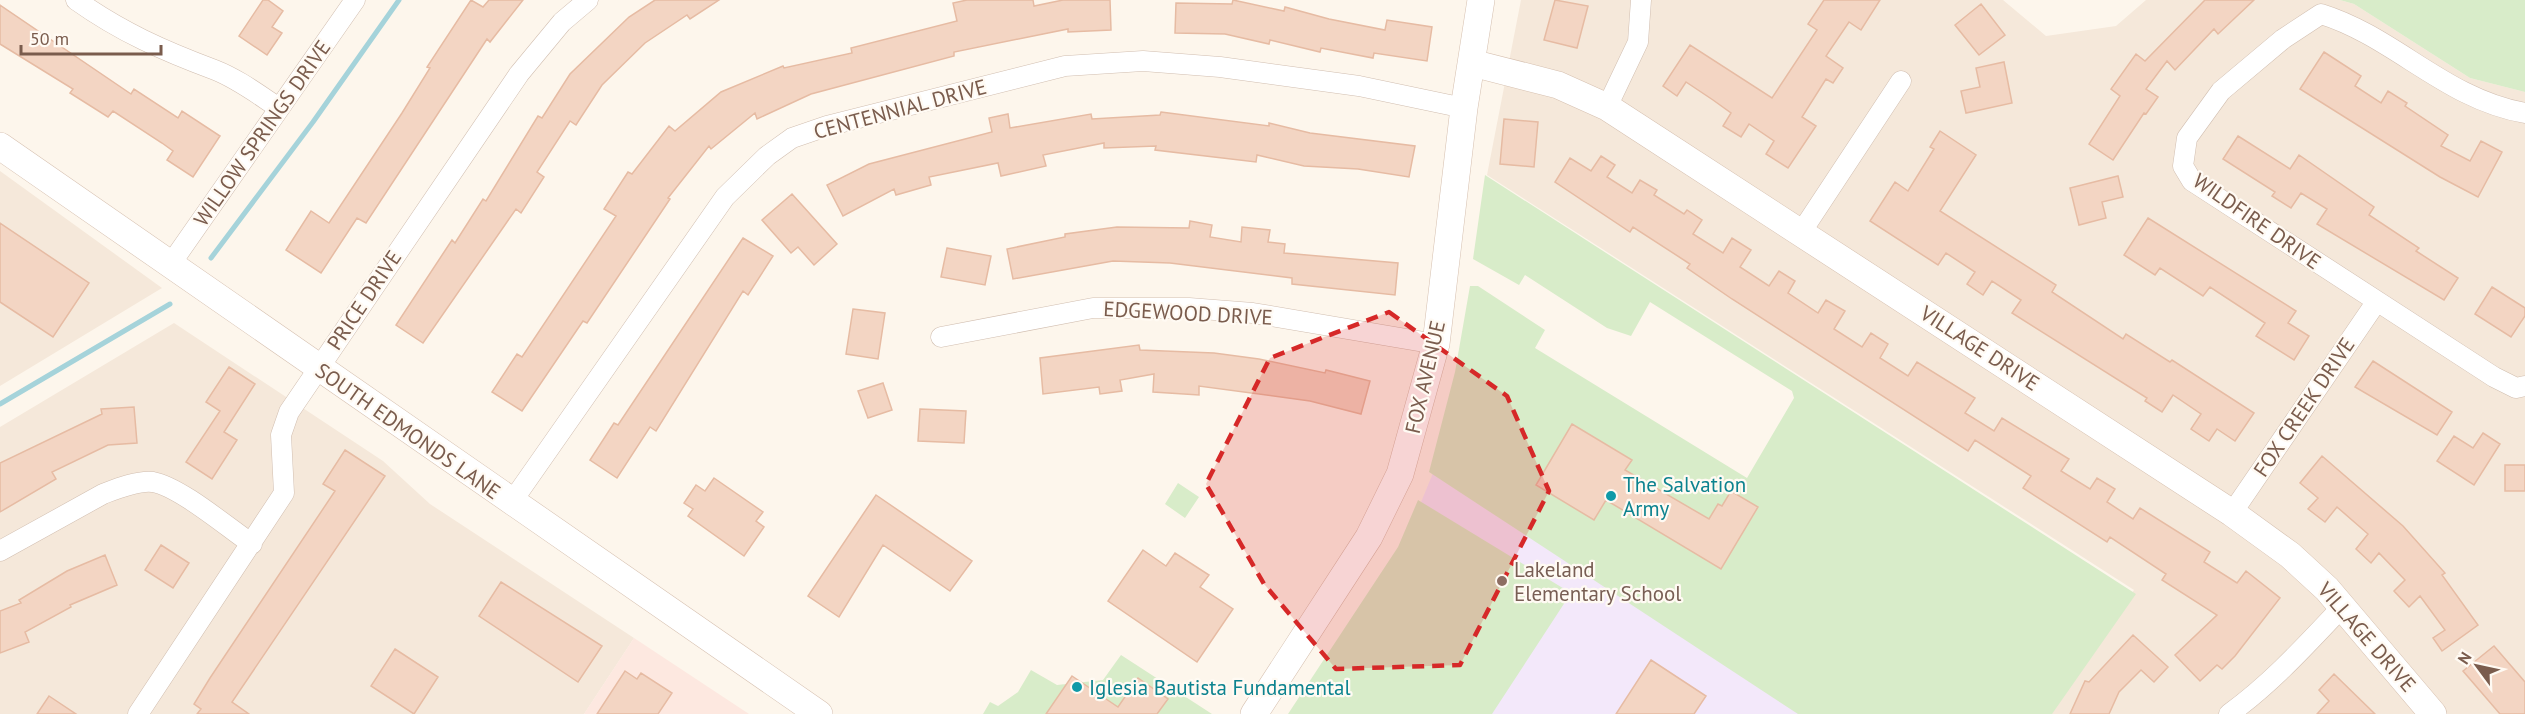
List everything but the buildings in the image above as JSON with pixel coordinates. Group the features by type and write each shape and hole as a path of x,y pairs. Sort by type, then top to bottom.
{"street":[{"path":"75,0 110,24 157,49 216,71 279,108"},
{"name":"WILLOW SPRINGS DRIVE","path":"170,265 355,0"},
{"name":"PRICE DRIVE","path":"138,714 284,494 281,435 289,412 519,74 562,22 588,0"},
{"name":"FOX AVENUE","path":"1254,714 1369,537 1395,486 1416,425 1436,344 1464,108 1481,0"},
{"path":"1607,106 1638,42 1641,0"},
{"name":"WILDFIRE DRIVE","path":"2525,113 2467,96 2345,21 2321,14 2283,39 2221,91 2187,138 2183,166 2192,181 2494,377 2516,388 2525,386"},
{"name":"CENTENNIAL DRIVE","path":"512,503 725,197 767,156 792,138 826,126 1065,66 1143,61 1220,67 1359,86 1464,108"},
{"name":"VILLAGE DRIVE","path":"1472,63 1558,85 1607,106 2232,513 2290,555 2343,606 2433,714"},
{"path":"1802,231 1901,81"},
{"name":"SOUTH EDMONDS LANE","path":"0,146 819,714"},
{"name":"FOX CREEK DRIVE","path":"2232,513 2377,301"},
{"name":"EDGEWOOD DRIVE","path":"942,338 1092,308 1189,308 1253,313 1436,344"},
{"path":"0,552 103,494 118,488 152,482 175,491 252,544"},
{"path":"2229,714 2253,697 2288,664 2343,606"}],"highlighted area":[{"path":"1389,312 1507,396 1549,491 1460,665 1336,669 1264,584 1206,484 1270,358"}],"shaded area":[{"path":"1521,0 2003,0 2046,36 2116,26 2146,0 2340,0 2354,4 2470,78 2525,92 2525,714 2048,714 2134,590 1487,175"},
{"path":"0,171 162,288 0,386"},
{"path":"174,323 383,461 430,504 634,638 584,714 0,714 0,427"},
{"name":"Lakeland Elementary School","path":"1438,461 1830,714 1292,714 1407,536"},
{"path":"634,638 749,714 584,714"}],"green space":[{"path":"2340,0 2525,0 2525,92 2470,78 2354,4"},
{"path":"1485,175 2136,594 2052,714 1798,714 1429,472 1455,372 1470,286 1478,286 1545,330 1535,348 1747,478 1794,398 1792,391 1650,302 1631,336 1607,328 1525,275 1519,285 1473,259"},
{"path":"1178,483 1199,497 1185,518 1165,504"},
{"path":"1418,500 1571,593 1492,714 1288,714 1398,547"},
{"path":"1121,655 1212,714 983,714 990,702 998,706 1018,692 1031,670 1057,685 1103,680"}],"waterway":[{"path":"211,258 313,122 399,0"},
{"path":"0,404 170,304"}],"place":[{"name":"The Salvation Army","path":"1611,496"},
{"name":"Lakeland Elementary School","path":"1502,581"},
{"name":"Iglesia Bautista Fundamental","path":"1077,687"}]}
